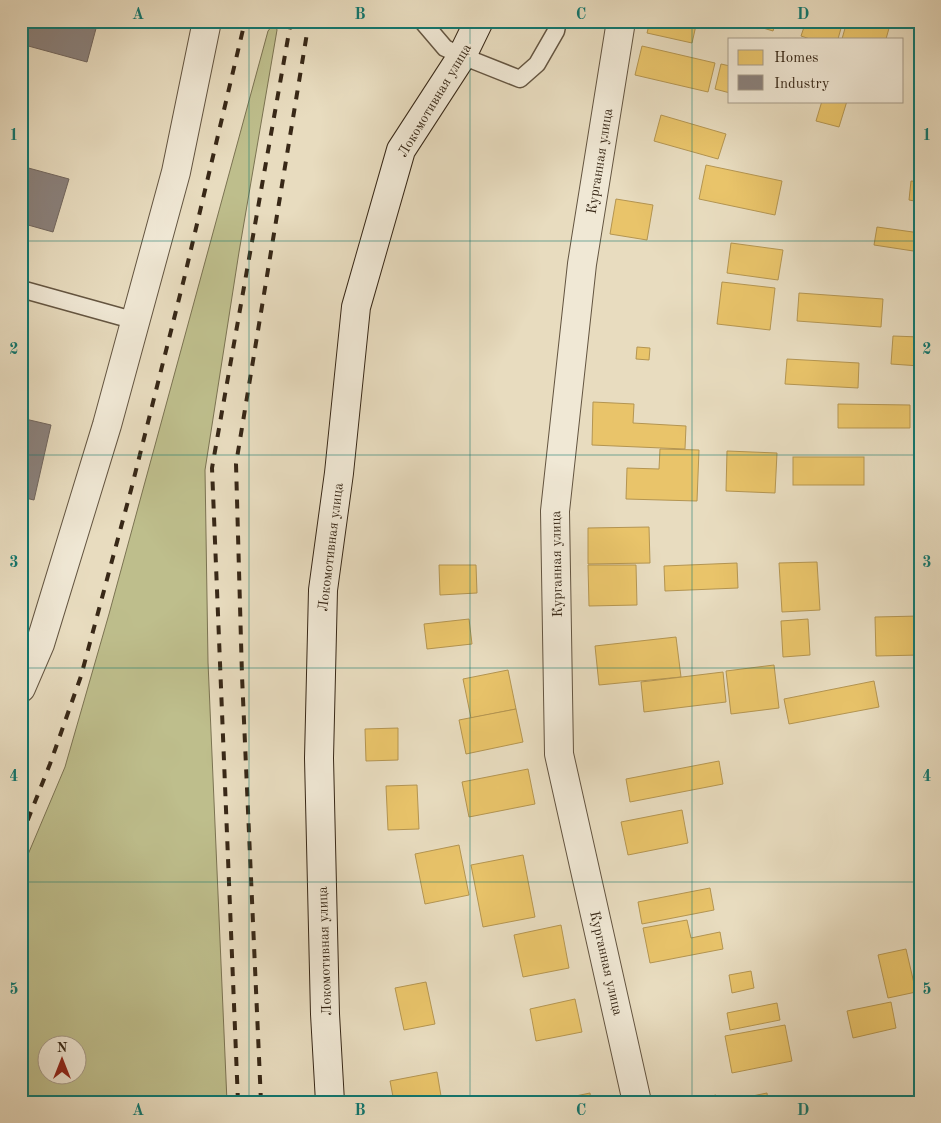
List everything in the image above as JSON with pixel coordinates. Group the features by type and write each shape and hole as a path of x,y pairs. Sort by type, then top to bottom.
{"street":[{"path":"21,688 43,635 107,425 176,172 207,21"},
{"name":"Локомотивная улица","path":"330,1102 325,1014 319,758 322,590 339,473 356,307 401,150 462,56 479,21"},
{"name":"Курганная улица","path":"621,21 582,264 554,512 559,754 637,1102"}],"lane":[{"path":"422,21 445,48 520,79 537,64 556,31 558,21"},
{"path":"21,288 136,321"}],"green space":[{"path":"275,22 277,30 239,252 205,470 208,662 227,1102 21,1102 21,871 65,767 109,614 268,31"}],"building: Homes":[{"path":"650,21 697,21 692,43 647,33"},
{"path":"740,21 776,21 773,31"},
{"path":"806,21 843,21 838,38 807,38 801,36"},
{"path":"847,21 891,21 886,38 842,38"},
{"path":"642,46 715,63 708,92 635,75"},
{"path":"721,64 728,66 728,92 715,89"},
{"path":"822,102 847,102 839,127 816,121"},
{"path":"661,115 726,134 718,159 654,141"},
{"path":"706,165 782,181 775,215 699,199"},
{"path":"911,181 920,182 920,202 909,200"},
{"path":"616,199 653,205 647,240 610,234"},
{"path":"877,227 920,233 920,252 874,245"},
{"path":"731,243 783,250 778,280 727,273"},
{"path":"722,282 775,288 770,330 717,324"},
{"path":"799,293 883,299 881,327 797,321"},
{"path":"893,336 920,337 920,366 891,364"},
{"path":"637,347 650,348 649,360 636,359"},
{"path":"787,359 859,363 858,388 785,384"},
{"path":"593,402 634,404 633,423 686,426 685,449 592,445"},
{"path":"838,404 910,405 910,428 838,428"},
{"path":"660,449 699,450 697,501 626,499 627,468 659,469"},
{"path":"727,451 777,453 775,493 726,491"},
{"path":"793,457 864,457 864,485 793,485"},
{"path":"649,527 650,563 588,564 588,528"},
{"path":"817,562 820,610 782,612 779,563"},
{"path":"737,563 738,588 665,591 664,566"},
{"path":"439,565 476,565 477,593 440,595"},
{"path":"588,565 636,565 637,605 589,606"},
{"path":"920,616 920,655 876,656 875,617"},
{"path":"469,619 472,644 427,649 424,624"},
{"path":"808,619 810,655 783,657 781,621"},
{"path":"676,637 681,677 599,685 595,646"},
{"path":"774,665 779,708 731,714 726,671"},
{"path":"508,670 516,709 471,718 463,679"},
{"path":"723,672 726,702 644,712 641,682"},
{"path":"874,681 879,707 789,724 784,699"},
{"path":"516,709 523,742 466,754 459,720"},
{"path":"398,728 398,760 366,761 365,729"},
{"path":"719,761 723,784 630,802 626,779"},
{"path":"528,769 535,804 469,817 462,782"},
{"path":"417,785 419,829 388,830 386,786"},
{"path":"682,810 688,843 628,855 621,822"},
{"path":"459,845 469,895 425,904 415,854"},
{"path":"523,855 535,917 483,927 471,865"},
{"path":"710,888 714,910 642,924 638,902"},
{"path":"687,920 691,938 720,932 723,949 650,963 643,928"},
{"path":"561,925 569,968 523,977 514,935"},
{"path":"906,949 916,992 888,998 878,955"},
{"path":"751,971 754,988 732,993 729,975"},
{"path":"426,982 435,1024 404,1030 395,988"},
{"path":"575,999 582,1032 536,1041 530,1009"},
{"path":"891,1002 896,1028 853,1038 847,1011"},
{"path":"777,1003 780,1020 730,1030 727,1013"},
{"path":"785,1025 792,1061 732,1073 725,1036"},
{"path":"437,1072 442,1102 394,1102 390,1081"},
{"path":"590,1093 591,1102 552,1102 552,1101"},
{"path":"767,1093 768,1102 728,1102 728,1101"},
{"path":"716,1095 718,1102 683,1102"}],"building: Industry":[{"path":"21,21 98,21 87,62 21,44"},
{"path":"21,166 69,179 53,232 21,223"},
{"path":"21,418 51,425 34,500 21,497"}],"railway":[{"path":"21,837 50,764 81,676 131,490 184,279 245,21"},
{"path":"238,1102 212,468 291,21"},
{"path":"261,1102 242,676 236,464 309,21"}]}
